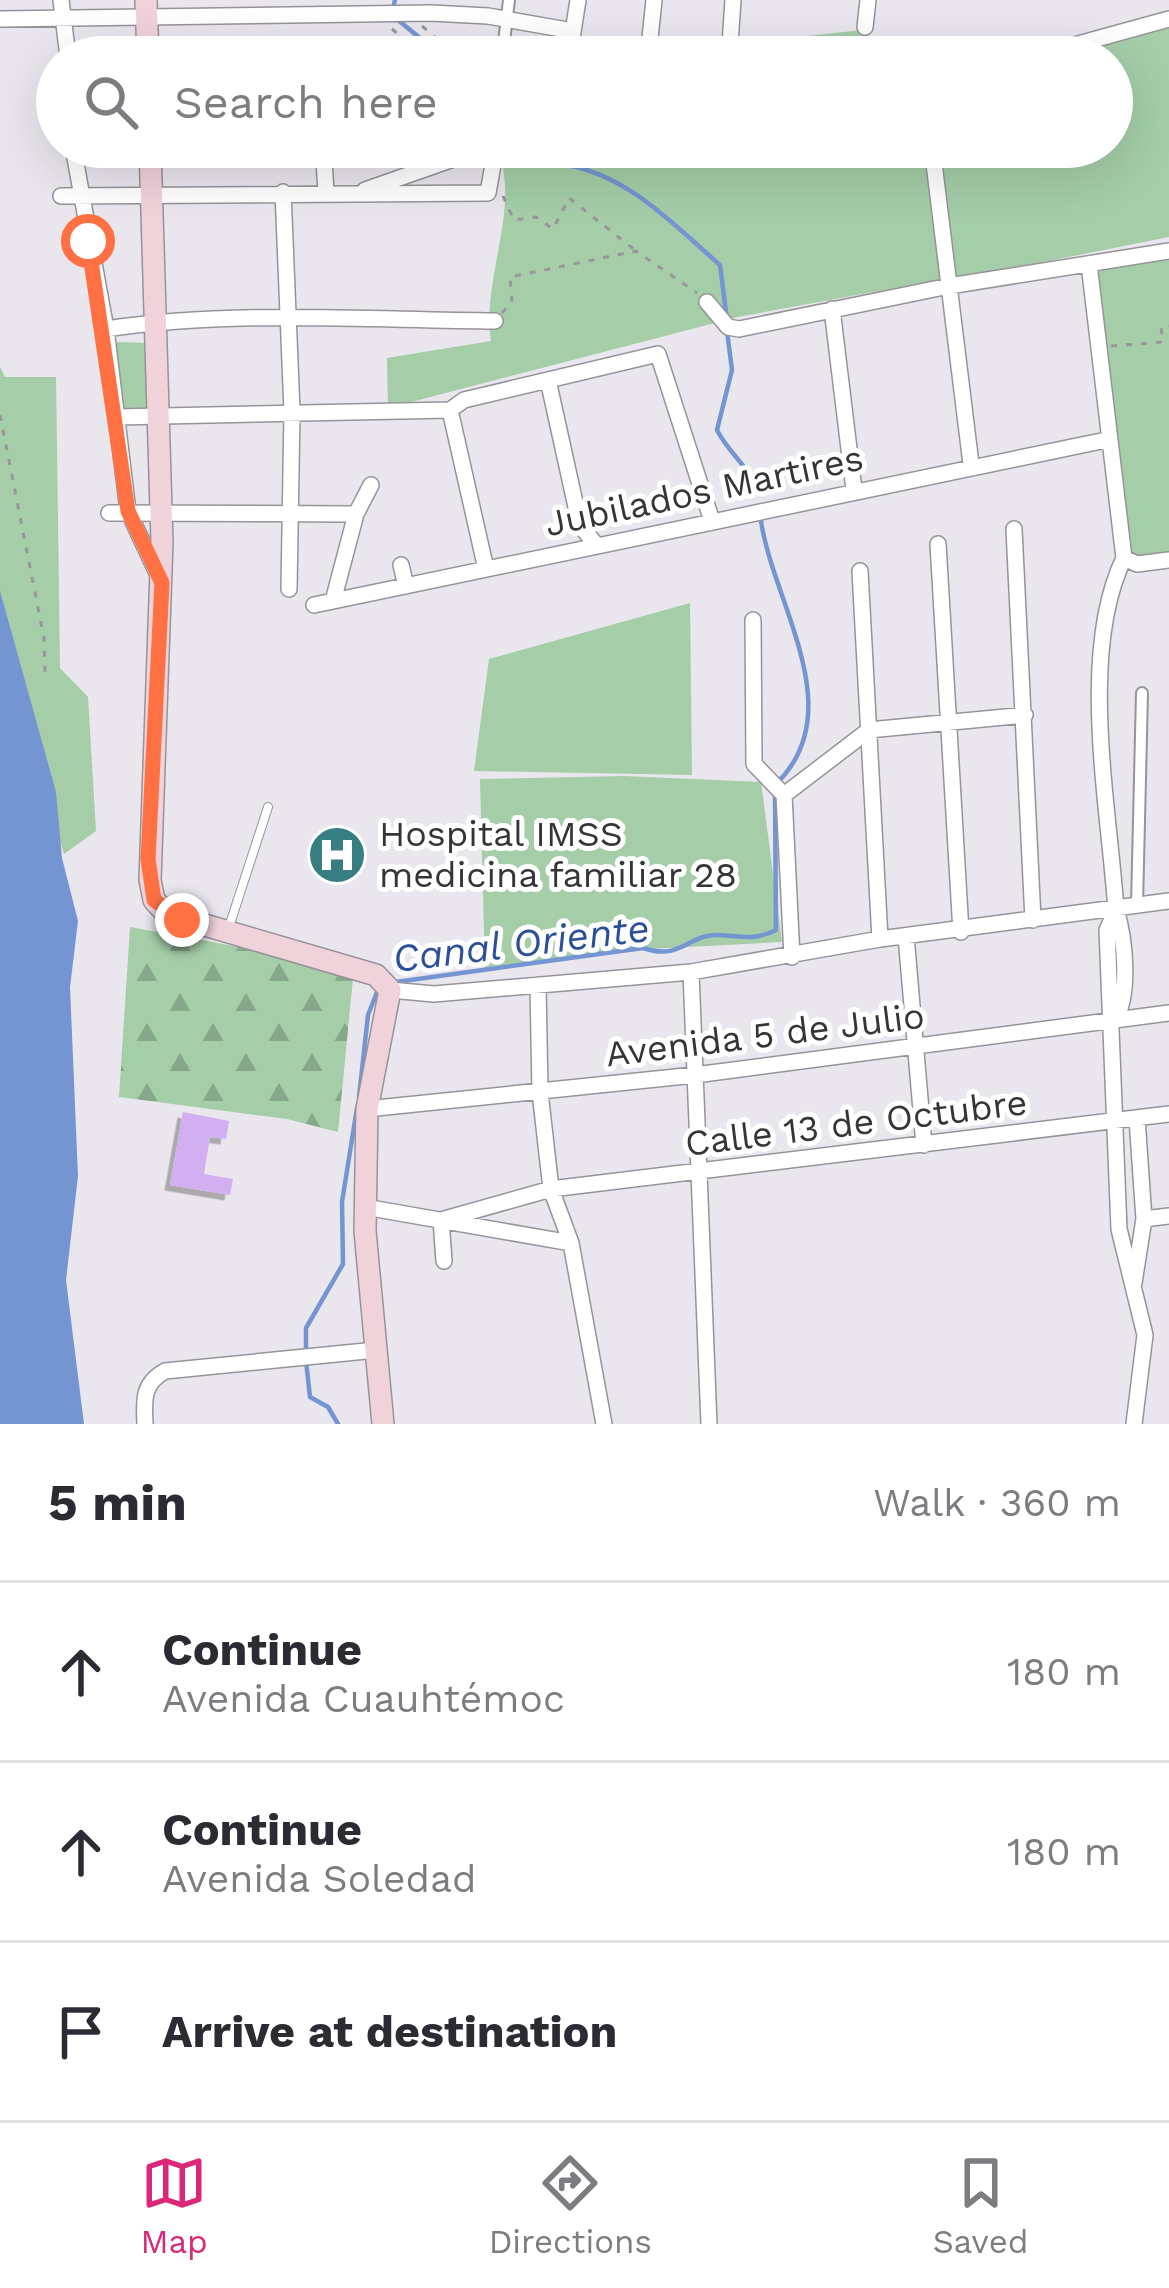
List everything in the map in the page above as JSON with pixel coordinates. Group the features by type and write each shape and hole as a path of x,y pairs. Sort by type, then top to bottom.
{"main road":[{"path":"150,168 162,583 150,880 154,900 167,914 376,975 390,990 367,1108 365,1207 383,1424"}],"street":[{"path":"505,36 509,0"},
{"path":"572,36 578,0"},
{"path":"650,36 654,0"},
{"path":"731,36 733,0"},
{"path":"865,27 868,0"},
{"path":"0,19 64,8 380,7 506,19 573,31"},
{"path":"1107,36 1169,19"},
{"path":"76,168 106,329 128,511 162,583"},
{"path":"324,168 326,191"},
{"path":"61,196 364,190 427,168"},
{"path":"364,190 383,197 488,194 494,168"},
{"path":"935,168 971,464"},
{"path":"283,192 292,411 290,589"},
{"path":"707,302 728,327 740,329 949,286 1169,251"},
{"path":"1089,264 1106,440 1124,558 1113,580 1101,689 1116,910 1107,930 1119,1229 1145,1335 1134,1424"},
{"path":"832,309 854,490"},
{"path":"106,329 154,322 289,319 495,321"},
{"path":"117,417 450,410 464,400 658,354 712,521"},
{"path":"548,380 580,525 596,546"},
{"path":"450,410 486,569"},
{"name":"Jubilados Martires","path":"314,604 971,464 1106,440"},
{"path":"333,601 356,514 371,485"},
{"path":"110,513 292,509 356,514"},
{"path":"1014,529 1033,920"},
{"path":"938,544 961,932"},
{"path":"1124,558 1137,564 1169,560"},
{"path":"401,565 406,586"},
{"path":"860,571 880,939"},
{"path":"753,620 754,764 784,796 792,957"},
{"path":"1137,906 1142,693"},
{"path":"784,796 869,730 1025,715"},
{"path":"390,990 434,994 691,972 880,939 961,932 1169,901"},
{"path":"906,936 924,1145"},
{"path":"691,972 709,1424"},
{"path":"538,985 540,1092 550,1190 571,1243 604,1424"},
{"name":"Avenida 5 de Julio","path":"367,1108 695,1076 1169,1013"},
{"name":"Calle 13 de Octubre","path":"441,1220 550,1190 1169,1114"},
{"path":"1133,1291 1144,1219 1138,1118"},
{"path":"365,1207 571,1243"},
{"path":"1144,1219 1169,1216"},
{"path":"441,1220 444,1261"},
{"path":"145,1424 144,1396 151,1379 165,1371 376,1350"}],"lane":[{"path":"226,934 268,807"}],"path":[{"path":"380,7 406,36"},
{"path":"416,13 433,36"},
{"path":"488,194 505,197 514,220 536,217 553,229 569,198 707,302"},
{"path":"495,321 512,302 510,277 636,251"},
{"path":"1097,347 1163,341 1161,327 1169,326"},
{"path":"0,415 44,638 45,674"}],"green space":[{"path":"1169,22 1169,237 954,280 943,168 1133,168 1133,36 1118,36"},
{"path":"862,30 868,36 808,36"},
{"path":"928,168 944,279 738,317 388,408 387,358 491,341 491,292 504,217 503,169"},
{"path":"1169,251 1169,556 1140,560 1123,547 1094,267"},
{"path":"115,342 148,343 152,409 121,411"},
{"path":"0,367 5,377 56,377 60,668 88,697 96,831 64,854 0,644"},
{"path":"690,603 692,775 474,771 489,659"},
{"path":"624,776 761,782 782,942 628,950 485,971 480,779"},
{"path":"130,927 354,968 338,1132 287,1119 119,1097"}],"water":[{"path":"0,591 56,792 62,858 78,921 70,987 78,1176 66,1280 84,1424 0,1424"}],"building":[{"path":"183,1112 229,1121 226,1139 210,1137 204,1174 233,1179 230,1195 170,1185"}],"waterway":[{"name":"Canal Oriente","path":"394,4 395,0"},
{"name":"Canal Oriente","path":"398,20 417,36"},
{"name":"Canal Oriente","path":"578,168 631,191 720,265 727,320"},
{"name":"Canal Oriente","path":"727,331 732,370 717,430 762,493"},
{"name":"Canal Oriente","path":"761,521 807,689 807,722 798,753 778,782"},
{"name":"Canal Oriente","path":"396,982 643,948 667,951 708,936 754,937 776,930 775,792"},
{"name":"Canal Oriente","path":"359,1097 368,1015 379,987"},
{"name":"Canal Oriente","path":"306,1350 306,1328 343,1264 342,1202 357,1108"},
{"name":"Canal Oriente","path":"306,1361 310,1397 328,1407 338,1424"}],"place":[{"name":"Hospital IMSS medicina familiar 28","path":"337,855"}],"route":[{"path":"88,241 106,329 128,511 162,583 148,859 154,900 167,914 182,920"}]}
